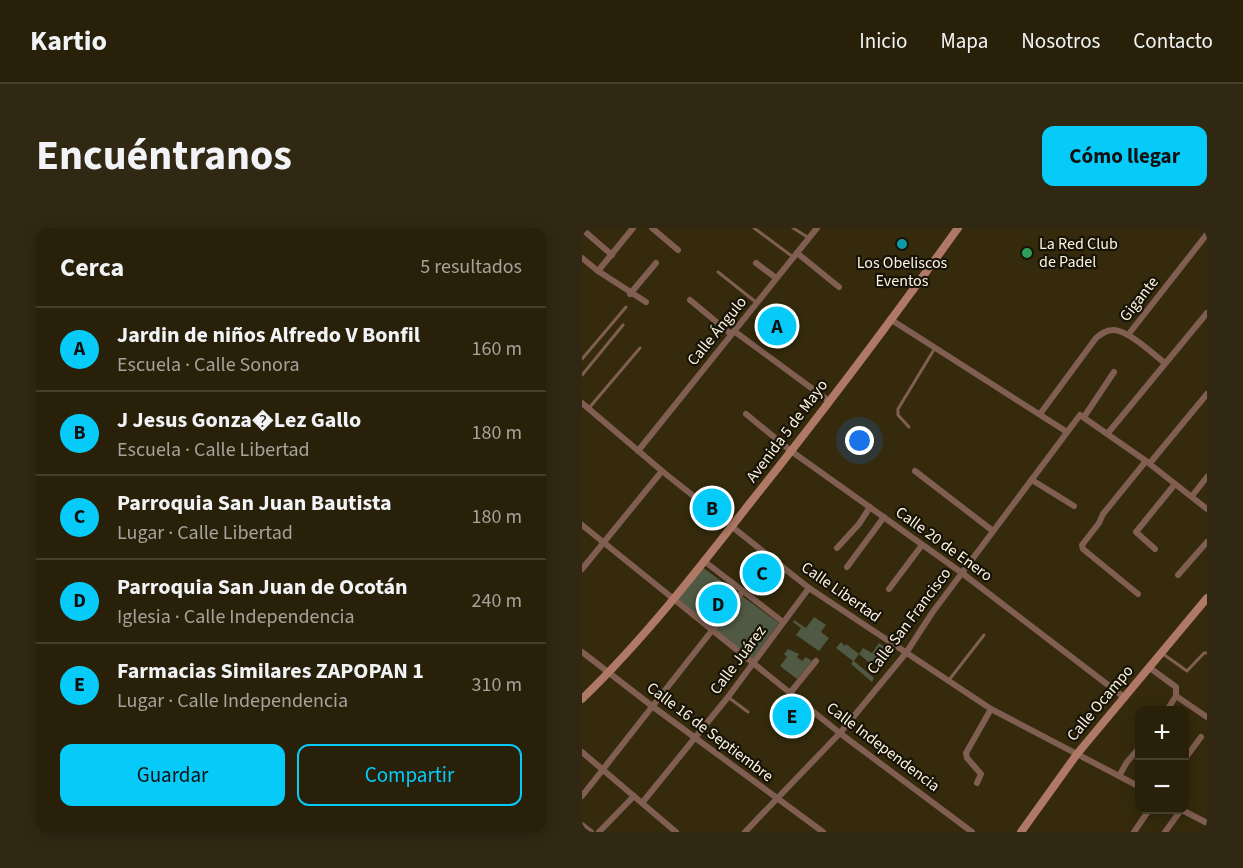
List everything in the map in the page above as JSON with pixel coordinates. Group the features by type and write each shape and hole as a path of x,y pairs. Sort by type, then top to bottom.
{"main road":[{"name":"Avenida 5 de Mayo","path":"582,699 674,599 791,451 958,228"},
{"name":"Calle Ocampo","path":"1021,832 1077,754 1207,598"}],"street":[{"path":"598,271 633,228"},
{"path":"652,228 678,250"},
{"name":"Calle Ángulo","path":"638,451 817,228"},
{"path":"582,229 612,255"},
{"name":"Gigante","path":"1040,414 1096,338 1112,329 1128,335 1207,234"},
{"path":"795,255 839,287"},
{"path":"582,258 630,294 646,302"},
{"path":"630,294 656,263"},
{"path":"756,263 776,278"},
{"path":"690,300 829,401"},
{"path":"1107,433 1207,313"},
{"path":"890,320 1067,432"},
{"path":"1128,335 1165,363"},
{"name":"Calle San Francisco","path":"745,832 840,733 906,653 993,531 1114,372"},
{"path":"1138,594 1083,549 1082,545 1103,514 1207,394"},
{"name":"Calle Libertad","path":"582,403 662,471 809,588 991,709 1135,784"},
{"name":"Calle 20 de Enero","path":"746,414 791,451 962,573 1125,698"},
{"path":"1082,416 1148,462 1207,509"},
{"path":"582,569 662,471"},
{"path":"915,471 993,531"},
{"path":"1192,496 1207,477"},
{"path":"1032,480 1074,506"},
{"path":"1155,549 1136,532 1175,484"},
{"path":"837,548 859,524 870,507"},
{"path":"847,567 884,517"},
{"name":"Calle Independencia","path":"582,525 840,733 972,832"},
{"path":"1178,575 1207,542"},
{"path":"889,589 922,544"},
{"path":"704,561 783,622"},
{"name":"Calle Juárez","path":"642,803 728,697 809,588"},
{"path":"582,796 743,591"},
{"name":"Calle 16 de Septiembre","path":"582,652 823,832"},
{"path":"790,693 816,661"},
{"path":"1150,668 1176,687 1176,696 1170,706"},
{"path":"1176,696 1207,717"},
{"path":"977,783 981,774 967,758 966,753 991,709"},
{"path":"1189,754 1201,737"},
{"path":"582,752 676,832"},
{"path":"1119,776 1135,753"},
{"path":"599,832 634,796"},
{"path":"1134,832 1146,814"},
{"path":"1165,832 1178,814"},
{"path":"1189,814 1207,823"},
{"path":"582,825 591,832"}],"lane":[{"path":"754,228 795,255"},
{"path":"793,228 808,238"},
{"path":"718,273 757,303"},
{"path":"582,359 626,307"},
{"path":"582,375 623,325"},
{"path":"589,408 640,348"},
{"path":"909,427 898,415 898,409 935,348"},
{"path":"948,681 984,635"},
{"path":"1162,653 1186,671 1207,653"},
{"path":"728,697 748,712"}],"green space":[{"path":"702,567 779,623 752,660 677,599"},
{"path":"814,617 826,625 821,632 829,638 819,651 796,635 801,628 793,622 794,620 806,628"},
{"path":"841,642 859,654 854,661 874,678 872,682 851,664 853,661 836,648"},
{"path":"879,643 886,648 872,665 859,654 863,648 872,653"},
{"path":"788,649 799,654 797,657 802,661 806,657 812,661 797,679 780,666 787,657 784,654"}],"place":[{"name":"Los Obeliscos Eventos","path":"902,244"},
{"name":"La Red Club de Padel","path":"1027,253"},
{"name":"Jardin de niños Alfredo V Bonfil","path":"777,326"},
{"name":"J Jesus Gonza�Lez Gallo","path":"712,508"},
{"name":"Parroquia San Juan Bautista","path":"762,573"},
{"name":"Parroquia San Juan de Ocotán","path":"718,604"},
{"name":"Farmacias Similares ZAPOPAN 1","path":"792,716"}]}
